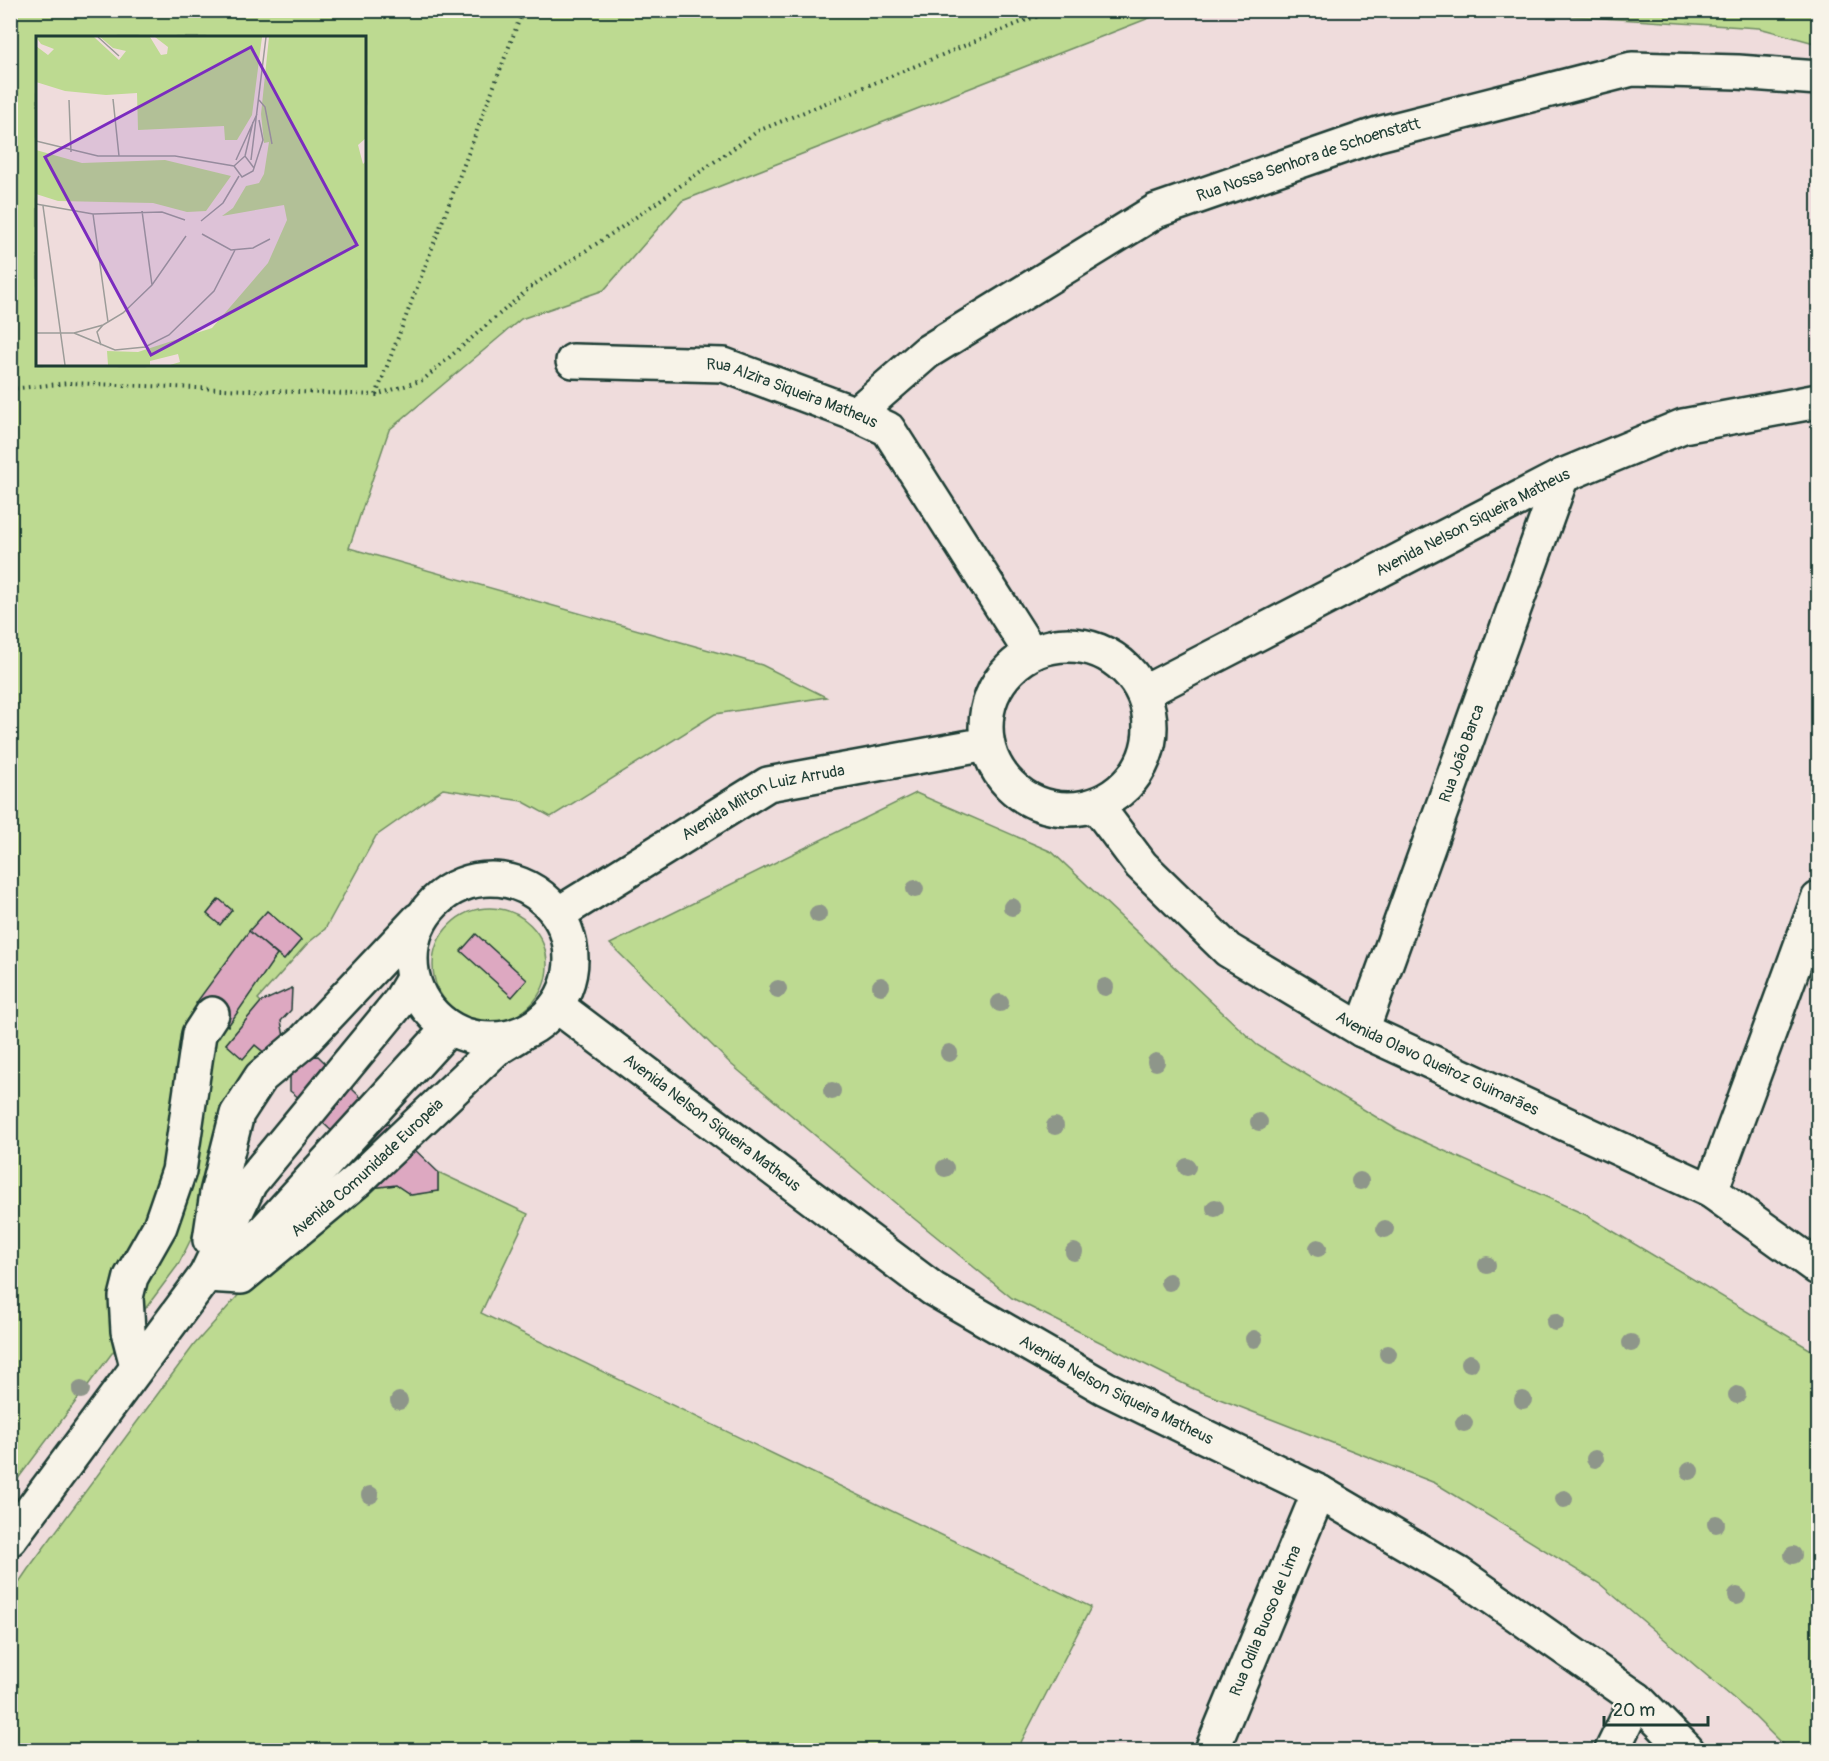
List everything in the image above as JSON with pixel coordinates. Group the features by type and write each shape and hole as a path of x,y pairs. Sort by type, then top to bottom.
{"street":[{"name":"Rua Nossa Senhora de Schoenstatt","path":"856,414 927,352 1156,211 1378,134 1632,69 1738,72 1818,78"},
{"name":"Rua Alzira Siqueira Matheus","path":"573,361 724,365 856,414 888,429 1031,653"},
{"name":"Avenida Nelson Siqueira Matheus","path":"1145,692 1562,476 1683,426 1818,401"},
{"name":"Rua João Barca","path":"1362,1030 1562,476"},
{"path":"1056,645 1081,645 1106,653 1127,668 1145,692 1151,716 1149,744 1139,771 1121,791 1096,806 1068,810 1041,805 1016,792 997,770 987,744 985,723 989,701 999,681 1013,665 1031,653 1056,645"},
{"name":"Avenida Milton Luiz Arruda","path":"558,914 768,784 987,744"},
{"name":"Avenida Olavo Queiroz Guimarães","path":"1096,806 1141,865 1228,950 1362,1030 1711,1191 1818,1268"},
{"path":"490,879 524,887 540,895 558,914 568,936 572,960 568,984 557,1006 541,1023 521,1034 498,1039 478,1038 448,1029 412,994 412,947 423,916 441,896 464,884 490,879"},
{"path":"1711,1191 1818,899"},
{"name":"Avenida Comunidade Europeia","path":"206,1275 217,1193 237,1114 261,1077 303,1042 423,916"},
{"path":"339,1002 412,994"},
{"name":"Avenida Comunidade Europeia","path":"10,1539 206,1275 250,1183 412,994"},
{"name":"Avenida Nelson Siqueira Matheus","path":"557,1006 933,1289 1105,1388 1319,1492 1459,1574 1637,1700 1687,1750"},
{"path":"137,1366 128,1330 126,1297 131,1277 160,1226 179,1171 199,1034 212,1014"},
{"name":"Avenida Comunidade Europeia","path":"206,1275 262,1232 448,1029"},
{"name":"Avenida Comunidade Europeia","path":"206,1275 241,1277 358,1180 495,1050 521,1034"},
{"name":"Avenida Comunidade Europeia","path":"225,1163 240,1172 266,1206 262,1232"},
{"name":"Rua Odila Buoso de Lima","path":"1212,1750 1319,1492"},
{"path":"1611,1750 1637,1700"}],"path":[{"path":"376,395 523,10"},
{"path":"10,388 69,383 376,395 423,380 532,286 620,229 758,131 1029,18 1059,10"}],"green space":[{"path":"11,11 1167,11 682,201 604,290 521,319 389,430 349,548 762,665 826,697 715,714 551,817 522,801 443,789 376,836 325,929 307,944 258,999 261,1002 226,1044 243,1058 255,1045 264,1053 250,1066 207,1184 191,1239 178,1265 11,1488","holes":["219,899 232,910 220,924 207,914","267,911 301,940 284,960 277,955 228,1026 196,1004"]},
{"path":"1546,11 1818,11 1818,44 1759,28 1571,16"},
{"path":"916,793 1052,852 1257,1045 1396,1129 1586,1215 1818,1354 1818,1750 1788,1750 1753,1715 1600,1584 1435,1483 1194,1389 1012,1298 732,1065 610,944"},
{"path":"490,908 512,913 530,925 542,943 547,965 542,987 530,1005 512,1017 490,1022 468,1017 450,1005 438,987 433,965 438,943 450,925 468,913"},
{"path":"438,1172 528,1214 481,1313 1091,1607 1017,1750 11,1750 11,1594 28,1569 194,1345 243,1290 371,1188 396,1185 411,1195 438,1191"}],"building":[{"path":"219,899 232,910 220,925 207,914"},
{"path":"267,911 301,940 284,960 249,931"},
{"path":"249,931 277,955 228,1026 196,1003"},
{"path":"476,934 527,980 512,997 461,951"},
{"path":"292,988 291,1010 281,1021 285,1042 271,1058 255,1045 243,1059 226,1044 261,1002"},
{"path":"318,1056 438,1172 438,1191 411,1195 396,1185 371,1188 360,1156 335,1158 335,1134 323,1123 303,1122 303,1101 290,1091 290,1059"}]}
